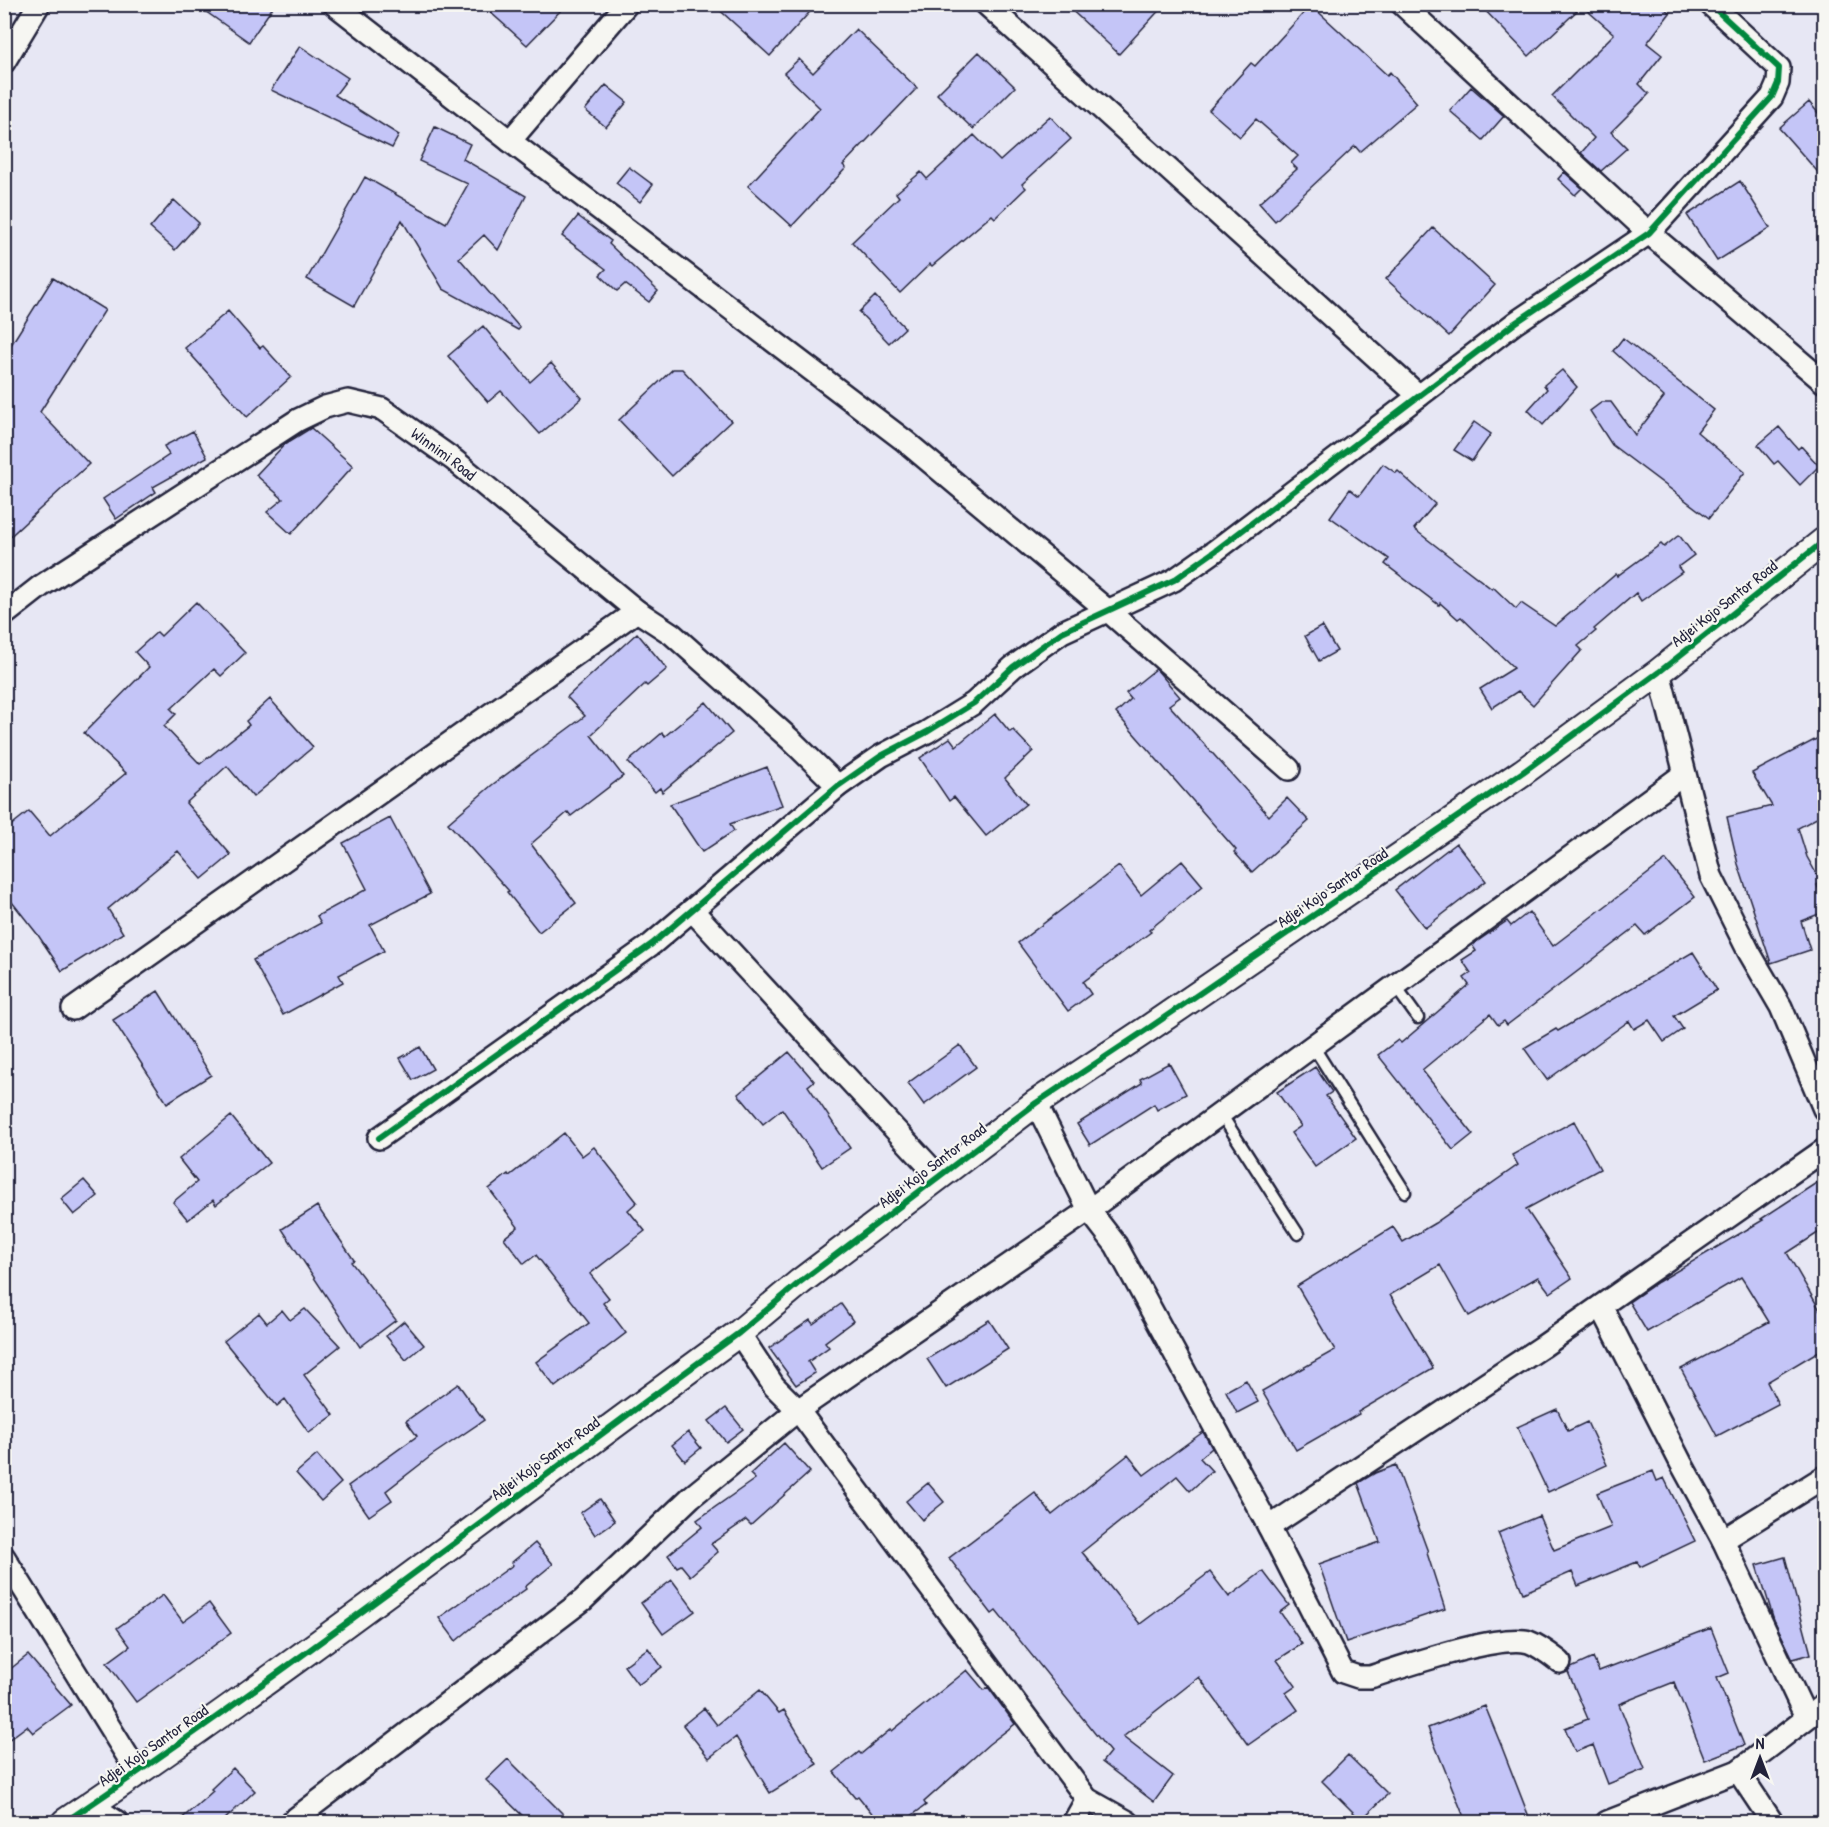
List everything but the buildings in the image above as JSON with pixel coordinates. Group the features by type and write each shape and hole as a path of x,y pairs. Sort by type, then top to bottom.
{"street":[{"path":"4,62 39,4"},
{"path":"334,4 510,141 905,441 1107,610 1289,769"},
{"path":"510,141 627,4"},
{"path":"986,4 1419,396"},
{"path":"1402,4 1649,233 1824,382"},
{"path":"379,1138 652,944 838,786 881,756 927,732 974,703 1013,667 1062,632 1174,580 1515,323 1649,233 1772,97 1778,83 1779,68 1710,4"},
{"name":"Winnimi Road","path":"4,615 41,586 298,420 348,401 382,409 454,460 638,611 672,634 838,786"},
{"name":"Adjei Kojo Santor Road","path":"65,1822 138,1773 739,1333 800,1282 1036,1103 1523,772 1659,672 1824,541"},
{"path":"73,1009 638,611"},
{"path":"1659,672 1711,876 1749,952 1781,1007 1819,1081 1824,1109"},
{"path":"291,1822 583,1600 691,1497 798,1410 1089,1210 1684,774"},
{"path":"692,910 939,1177"},
{"path":"1036,1103 1089,1210 1116,1245 1269,1527 1343,1672 1358,1677 1370,1677 1474,1646 1511,1641 1528,1642 1560,1662"},
{"path":"1269,1527 1601,1306 1824,1150"},
{"path":"1601,1306 1723,1540 1806,1717"},
{"path":"739,1333 774,1386 798,1410 1087,1799 1128,1822"},
{"path":"1723,1540 1824,1477"},
{"path":"4,1557 138,1773"},
{"path":"1607,1822 1738,1771 1824,1705"},
{"path":"1738,1771 1772,1822"},
{"path":"1074,1822 1087,1799"},
{"path":"91,1805 117,1822"}],"lane":[{"path":"1395,986 1418,1018"},
{"path":"1313,1046 1405,1192"},
{"path":"1221,1114 1298,1234"}],"cycle path":[{"path":"379,1138 652,944 838,786 881,756 927,732 974,703 1013,667 1062,632 1174,580 1515,323 1649,233 1772,97 1778,83 1779,68 1710,4"},
{"path":"65,1822 236,1703 739,1333 800,1282 1036,1103 1523,772 1659,672 1824,541"}]}
